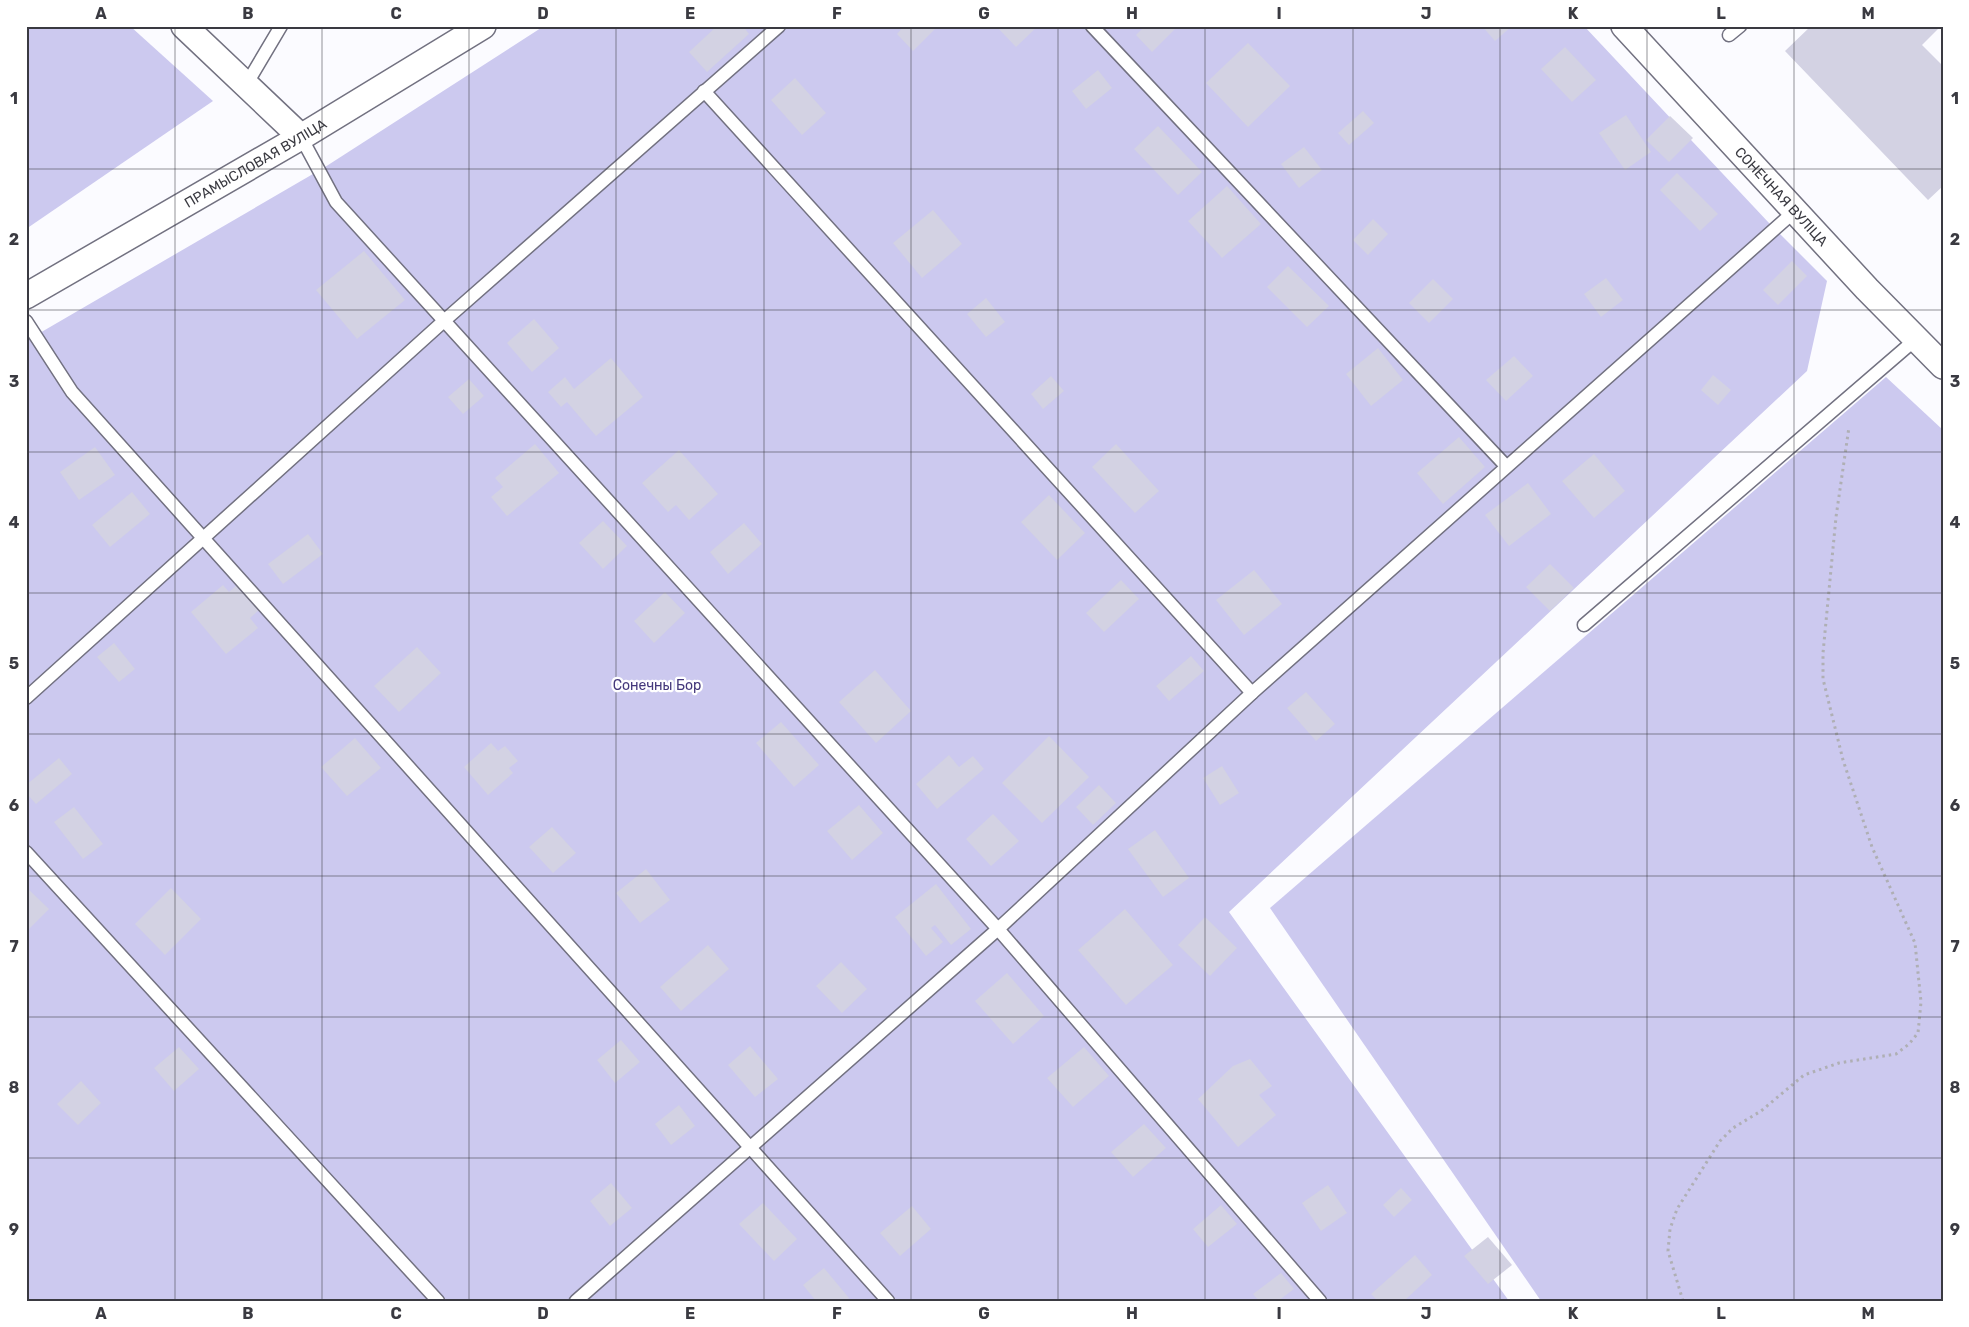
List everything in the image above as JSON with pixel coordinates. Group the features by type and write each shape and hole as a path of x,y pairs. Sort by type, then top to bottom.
{"street":[{"path":"184,26 301,137"},
{"name":"ПРАМЫСЛОВАЯ ВУЛІЦА","path":"26,296 301,137 483,26"},
{"name":"СОНЕЧНАЯ ВУЛІЦА","path":"1624,26 1795,211 1943,366"}],"lane":[{"path":"246,85 281,26"},
{"path":"26,698 445,320 779,26"},
{"path":"1092,26 1506,466"},
{"path":"1729,35 1740,26"},
{"path":"704,91 1252,693"},
{"path":"301,137 336,202 998,929 1320,1301"},
{"path":"576,1301 998,929 1252,693 1795,211"},
{"path":"26,321 72,392 751,1146 888,1301"},
{"path":"1584,624 1916,338"},
{"path":"26,852 438,1301"}],"path":[{"path":"1683,1301 1668,1251 1670,1229 1677,1210 1720,1141 1733,1128 1761,1111 1804,1075 1839,1063 1896,1054 1909,1044 1918,1033 1921,1002 1915,943 1872,847 1842,760 1823,679 1823,652 1836,517 1854,392"}],"green space":[{"path":"26,26 130,26 213,101 26,229"},
{"name":"Сонечны Бор","path":"544,26 1584,26 1769,223 1827,281 1807,371 1229,912 1509,1301 26,1301 26,341 325,167"},
{"path":"1886,377 1943,430 1943,1301 1541,1301 1270,908"}],"building":[{"path":"717,26 743,26 749,34 707,72 689,52"},
{"path":"904,26 938,26 913,51 897,34"},
{"path":"996,26 1038,26 1016,47"},
{"path":"1145,26 1178,26 1152,52 1136,35"},
{"path":"1482,26 1512,26 1495,41"},
{"path":"1811,26 1941,26 1922,45 1943,66 1943,186 1928,200 1785,51"},
{"path":"1248,43 1290,86 1248,127 1206,83"},
{"path":"1565,47 1596,80 1572,102 1541,69"},
{"path":"1098,70 1112,88 1086,109 1072,91"},
{"path":"795,78 826,113 802,135 771,100"},
{"path":"1363,111 1374,123 1349,145 1338,133"},
{"path":"1626,115 1651,152 1625,170 1599,133"},
{"path":"1670,116 1693,138 1669,162 1646,140"},
{"path":"1158,126 1202,172 1178,195 1134,149"},
{"path":"1304,147 1322,170 1299,188 1281,164"},
{"path":"1677,173 1718,214 1700,231 1660,190"},
{"path":"1227,186 1261,224 1222,258 1188,221"},
{"path":"933,210 962,244 922,278 893,243"},
{"path":"1373,219 1388,234 1368,255 1353,240"},
{"path":"364,251 405,300 357,339 316,290"},
{"path":"1792,261 1807,276 1778,305 1763,290"},
{"path":"1288,266 1329,306 1307,327 1267,287"},
{"path":"1606,278 1623,300 1601,317 1584,294"},
{"path":"1433,279 1453,299 1429,323 1409,303"},
{"path":"986,298 1005,322 986,337 967,314"},
{"path":"534,319 559,348 532,372 507,343"},
{"path":"1378,348 1403,380 1371,406 1346,374"},
{"path":"1514,356 1533,376 1506,401 1486,380"},
{"path":"611,358 643,397 596,436 567,402 561,407 548,392 565,377 574,389"},
{"path":"1713,375 1731,390 1718,405 1701,390"},
{"path":"1051,376 1064,391 1043,409 1031,394"},
{"path":"469,379 484,396 463,414 448,397"},
{"path":"1459,437 1485,467 1443,504 1417,473"},
{"path":"535,444 559,473 507,516 491,497 503,487 495,478"},
{"path":"1116,444 1159,491 1135,513 1092,467"},
{"path":"95,447 115,475 79,500 60,472"},
{"path":"679,450 718,494 689,520 676,505 668,512 642,483"},
{"path":"1594,454 1625,491 1594,518 1562,481"},
{"path":"1528,483 1551,514 1509,546 1485,515"},
{"path":"132,492 150,514 110,547 92,525"},
{"path":"1049,495 1085,533 1057,560 1021,522"},
{"path":"603,521 627,546 603,569 579,543"},
{"path":"744,523 762,544 728,574 710,552"},
{"path":"308,534 323,554 283,584 268,564"},
{"path":"1550,564 1574,588 1550,611 1526,587"},
{"path":"1254,570 1282,604 1244,635 1216,600"},
{"path":"1121,580 1139,599 1104,632 1086,613"},
{"path":"238,584 259,610 250,618 258,628 226,654 191,612 223,585 229,592"},
{"path":"665,592 685,613 654,643 634,621"},
{"path":"114,643 135,669 119,682 97,657"},
{"path":"417,647 441,673 399,712 374,686"},
{"path":"1191,656 1204,671 1169,701 1156,686"},
{"path":"875,670 911,711 876,743 839,702"},
{"path":"1306,692 1335,724 1316,741 1287,708"},
{"path":"781,722 819,765 794,787 756,743"},
{"path":"1049,736 1089,777 1042,823 1002,783"},
{"path":"355,738 381,768 347,796 321,767"},
{"path":"491,743 498,751 505,746 518,761 509,768 513,773 488,795 464,767"},
{"path":"949,755 959,767 973,756 984,769 937,809 916,784"},
{"path":"59,758 72,774 36,804 26,793 26,785"},
{"path":"1222,766 1239,793 1220,805 1203,778"},
{"path":"1099,785 1116,803 1093,825 1076,807"},
{"path":"859,805 883,833 852,860 827,831"},
{"path":"74,807 103,844 83,859 54,822"},
{"path":"993,814 1019,841 991,866 966,839"},
{"path":"552,827 576,853 553,873 529,847"},
{"path":"1155,830 1189,878 1163,897 1128,849"},
{"path":"646,869 670,900 640,923 616,893"},
{"path":"936,884 971,929 951,945 935,925 931,928 943,942 926,956 895,917"},
{"path":"26,887 49,909 26,932"},
{"path":"171,888 201,919 165,955 135,924"},
{"path":"1125,909 1173,965 1126,1005 1078,950"},
{"path":"1205,917 1237,948 1210,976 1178,945"},
{"path":"708,945 729,969 681,1011 660,987"},
{"path":"841,962 867,989 842,1013 816,986"},
{"path":"1007,973 1044,1016 1013,1044 975,1001"},
{"path":"621,1040 640,1062 615,1083 597,1060"},
{"path":"750,1046 778,1079 755,1097 728,1065"},
{"path":"179,1047 199,1069 174,1091 154,1068"},
{"path":"1084,1047 1109,1076 1073,1107 1047,1078"},
{"path":"1250,1059 1272,1086 1259,1095 1276,1115 1238,1147 1198,1099 1233,1066"},
{"path":"81,1081 101,1103 78,1125 57,1104"},
{"path":"679,1105 695,1126 671,1145 655,1124"},
{"path":"1144,1124 1166,1148 1133,1177 1111,1152"},
{"path":"611,1183 632,1208 610,1226 590,1201"},
{"path":"1328,1185 1347,1213 1321,1231 1302,1203"},
{"path":"1401,1188 1412,1200 1394,1217 1383,1205"},
{"path":"763,1203 797,1239 774,1261 739,1224"},
{"path":"1221,1205 1237,1224 1208,1247 1193,1229"},
{"path":"912,1206 931,1229 900,1256 880,1233"},
{"path":"1488,1237 1512,1265 1488,1284 1464,1256"},
{"path":"1415,1255 1432,1275 1404,1301 1378,1301 1371,1294"},
{"path":"824,1268 849,1298 846,1301 816,1301 803,1285"},
{"path":"1281,1273 1294,1289 1278,1301 1259,1301 1253,1294"}]}
